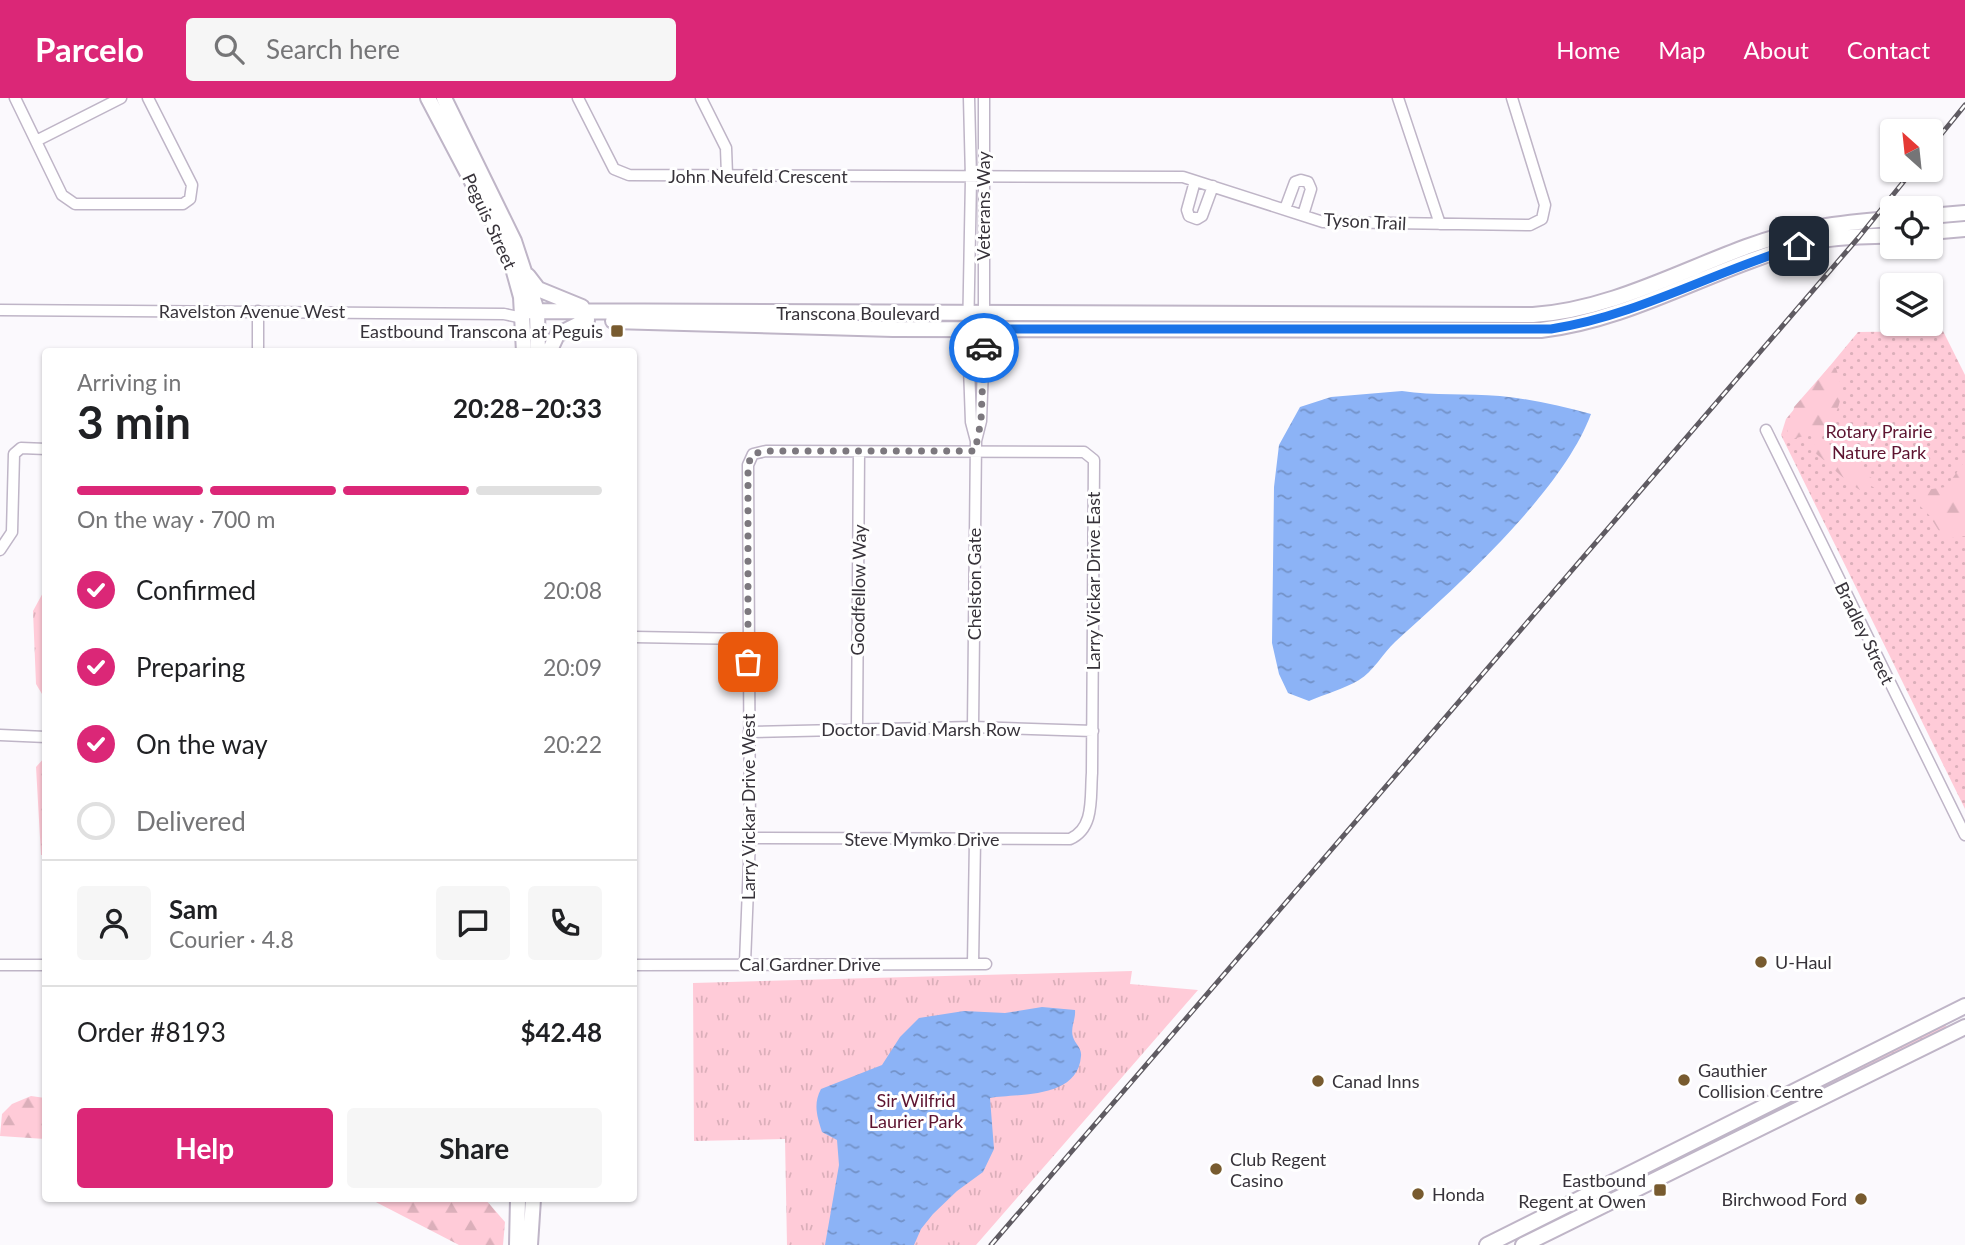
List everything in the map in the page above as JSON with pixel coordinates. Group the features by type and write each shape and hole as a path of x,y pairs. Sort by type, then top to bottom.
{"street":[{"path":"15,98 62,195 69,201 75,204 183,204 190,200 192,184 148,98"},
{"path":"36,141 121,98"},
{"name":"Peguis Street","path":"428,98 508,250 530,314 525,348"},
{"name":"Peguis Street","path":"444,98 505,220 526,273 537,348"},
{"name":"John Neufeld Crescent","path":"578,98 611,164 621,174 983,178"},
{"path":"701,98 726,148 727,175"},
{"name":"Veterans Way","path":"968,314 971,178 969,98"},
{"name":"Veterans Way","path":"984,98 984,322"},
{"path":"1398,98 1440,224"},
{"name":"Tyson Trail","path":"983,178 1183,177 1323,222 1530,225 1542,219 1545,205 1512,98"},
{"path":"1195,181 1187,210 1189,216 1197,219 1202,216 1213,186"},
{"path":"1285,209 1295,182 1308,182 1311,189 1303,215"},
{"path":"1943,215 1965,213"},
{"name":"Transcona Boulevard","path":"530,314 968,329 984,322 1544,314 1610,299 1748,246 1816,225 1880,220"},
{"path":"1943,231 1965,229"},
{"name":"Transcona Boulevard","path":"592,316 968,314 984,322 1541,330 1604,317 1759,258 1818,240 1880,236"},
{"path":"526,273 538,289 592,316"},
{"name":"Ravelston Avenue West","path":"0,310 530,314"},
{"path":"258,311 258,348"},
{"name":"Chelston Gate","path":"968,314 971,422 975,446 973,727"},
{"path":"551,348 557,335 592,316"},
{"name":"Chelston Gate","path":"975,446 979,435 982,402 984,322"},
{"name":"Bradley Street","path":"1766,430 1965,835"},
{"name":"Larry Vickar Drive West","path":"745,964 750,838 748,464 753,454 766,451 859,452 975,446"},
{"name":"Larry Vickar Drive East","path":"975,446 1084,452 1094,460 1093,731 1087,824"},
{"path":"0,550 12,532 14,454 21,448 42,449"},
{"name":"Goodfellow Way","path":"857,728 859,452"},
{"path":"637,637 747,639"},
{"name":"Doctor David Marsh Row","path":"750,732 973,727 1093,731"},
{"path":"0,735 42,737"},
{"name":"Steve Mymko Drive","path":"750,838 1070,839 1080,835 1087,824"},
{"path":"973,964 975,840"},
{"name":"Cal Gardner Drive","path":"637,965 986,964"},
{"path":"0,965 42,965"},
{"path":"1523,1245 1965,1006"},
{"path":"1487,1245 1540,1234 1965,1027"},
{"path":"517,1245 518,1202"},
{"path":"530,1245 533,1202"}],"green space":[{"name":"Rotary Prairie Nature Park","path":"1943,331 1965,375 1965,809 1781,435 1786,419 1858,332 1880,332 1880,336 1943,336"},
{"path":"1830,366 1836,368 1841,393 1831,422 1826,430 1789,440 1787,429 1792,422 1794,407"},
{"path":"1815,438 1851,454 1866,474 1884,487 1882,491 1871,486 1860,490 1848,482 1815,453"},
{"path":"1965,461 1965,536 1944,539 1929,515 1916,502 1918,491 1946,487"},
{"path":"42,594 42,694 36,684 33,611"},
{"path":"42,760 42,855 41,855 36,767"},
{"name":"Sir Wilfrid Laurier Park","path":"1132,971 1130,984 1198,990 976,1245 787,1245 785,1139 694,1141 693,983"},
{"path":"1945,1023 1946,1027 1921,1042 1620,1191 1619,1188"},
{"path":"31,1096 42,1098 42,1139 0,1136 2,1114 12,1104"},
{"path":"376,1202 488,1202 505,1222 503,1245 459,1245"}],"water":[{"path":"1402,391 1512,397 1591,414 1577,444 1557,475 1506,536 1395,642 1364,677 1309,701 1288,693 1279,674 1272,643 1274,487 1279,445 1300,407 1331,397"},
{"path":"1042,1007 1075,1010 1072,1034 1081,1056 1077,1070 1069,1080 1044,1092 990,1098 994,1149 983,1172 957,1191 933,1214 921,1229 914,1245 825,1245 839,1165 837,1140 822,1132 819,1121 816,1105 821,1089 882,1065 900,1037 919,1018 964,1011 1005,1013"}],"railway":[{"path":"1943,132 1965,105"},
{"path":"991,1245 1859,237 1903,182"}],"way so far":[{"path":"748,662 748,464 753,454 766,451 975,451 981,421 984,348"}],"place":[{"name":"Eastbound Transcona at Peguis","path":"617,331"},
{"name":"U-Haul","path":"1761,962"},
{"name":"Gauthier Collision Centre","path":"1684,1080"},
{"name":"Canad Inns","path":"1318,1081"},
{"name":"Club Regent Casino","path":"1216,1169"},
{"name":"Eastbound Regent at Owen","path":"1660,1190"},
{"name":"Honda","path":"1418,1194"},
{"name":"Birchwood Ford","path":"1861,1199"}],"route":[{"path":"984,348 984,329 1551,329 1604,317 1637,306 1759,258 1799,246"}]}
